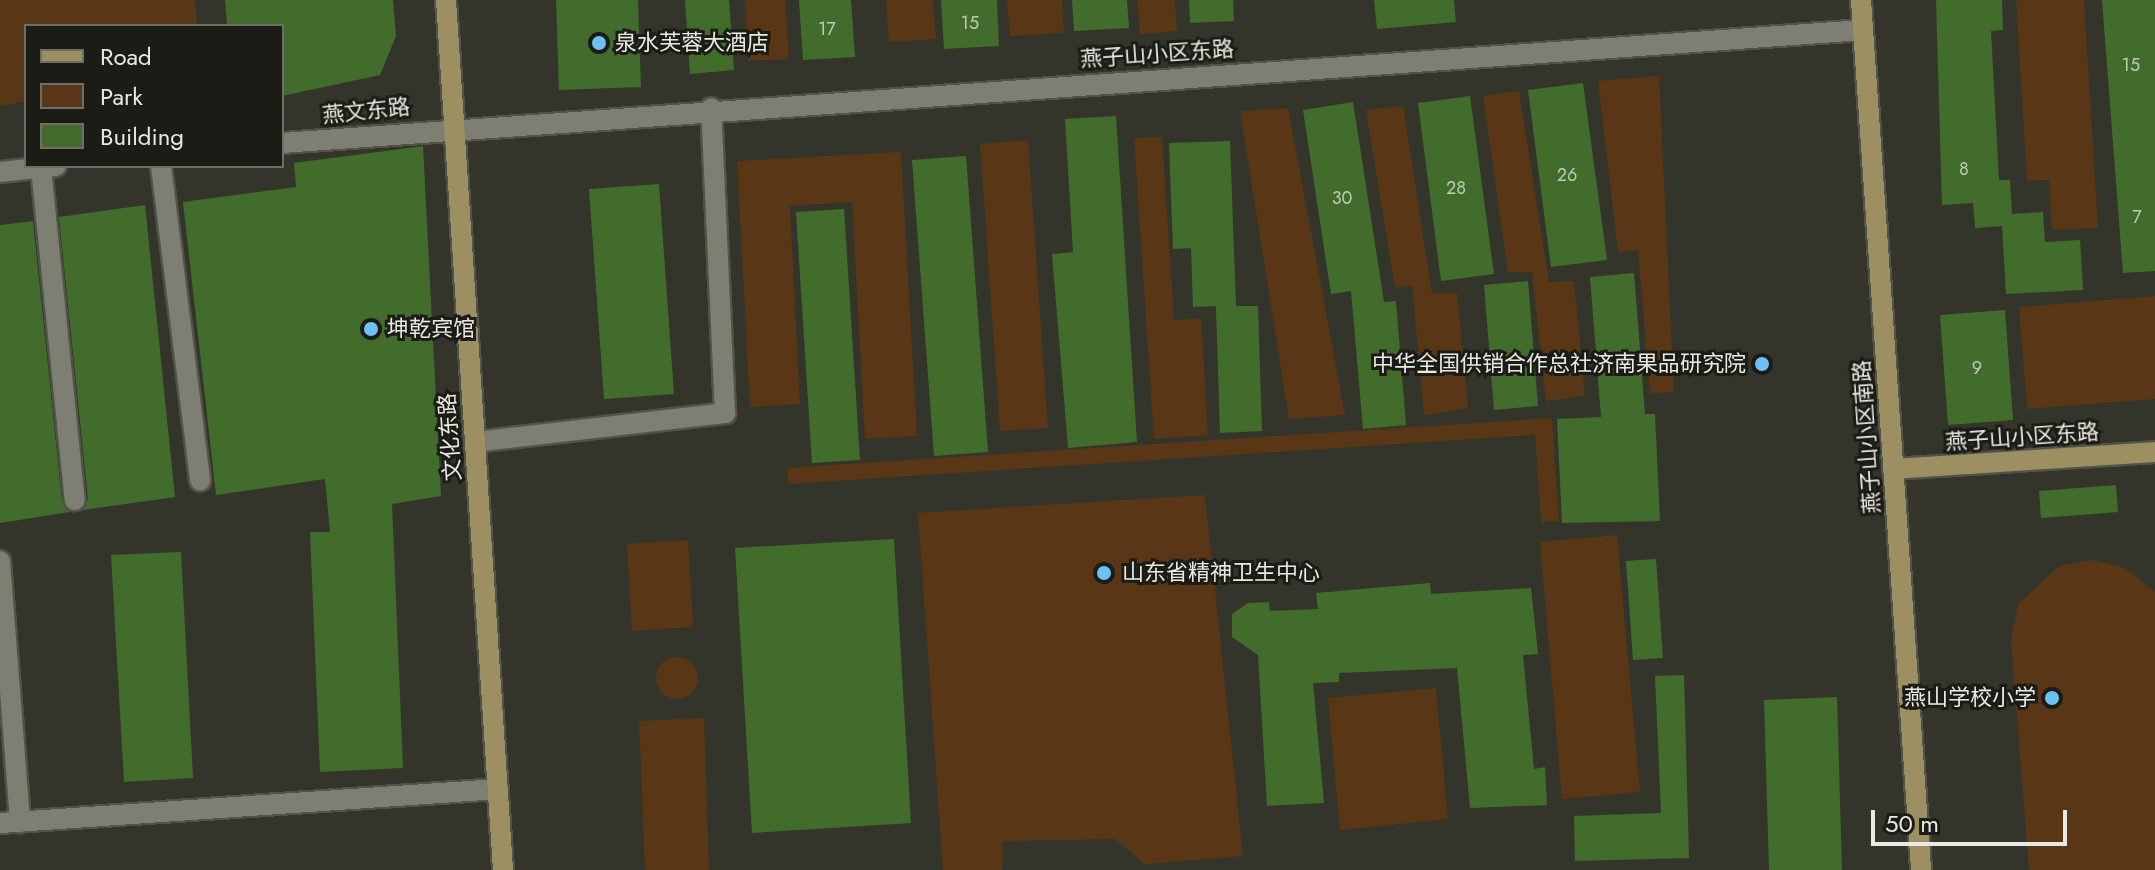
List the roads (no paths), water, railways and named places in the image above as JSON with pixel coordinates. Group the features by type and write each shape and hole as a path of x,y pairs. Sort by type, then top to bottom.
{"street":[{"name":"文化东路","path":"446,0 503,870"},
{"name":"燕子山小区南路","path":"1861,0 1921,870"},
{"name":"燕子山小区东路","path":"454,126 1863,30"},
{"path":"475,442 725,413 711,108"},
{"name":"燕文东路","path":"284,143 454,126"},
{"path":"0,172 38,168"},
{"path":"48,168 75,500"},
{"path":"161,168 200,481"},
{"name":"燕子山小区东路","path":"1893,469 2155,452"},
{"path":"0,561 10,823 498,789"}],"place":[{"name":"泉水芙蓉大酒店","path":"599,43"},
{"name":"坤乾宾馆","path":"371,329"},
{"name":"中华全国供销合作总社济南果品研究院","path":"1762,364"},
{"name":"山东省精神卫生中心","path":"1104,573"},
{"name":"燕山学校小学","path":"2052,698"}]}
